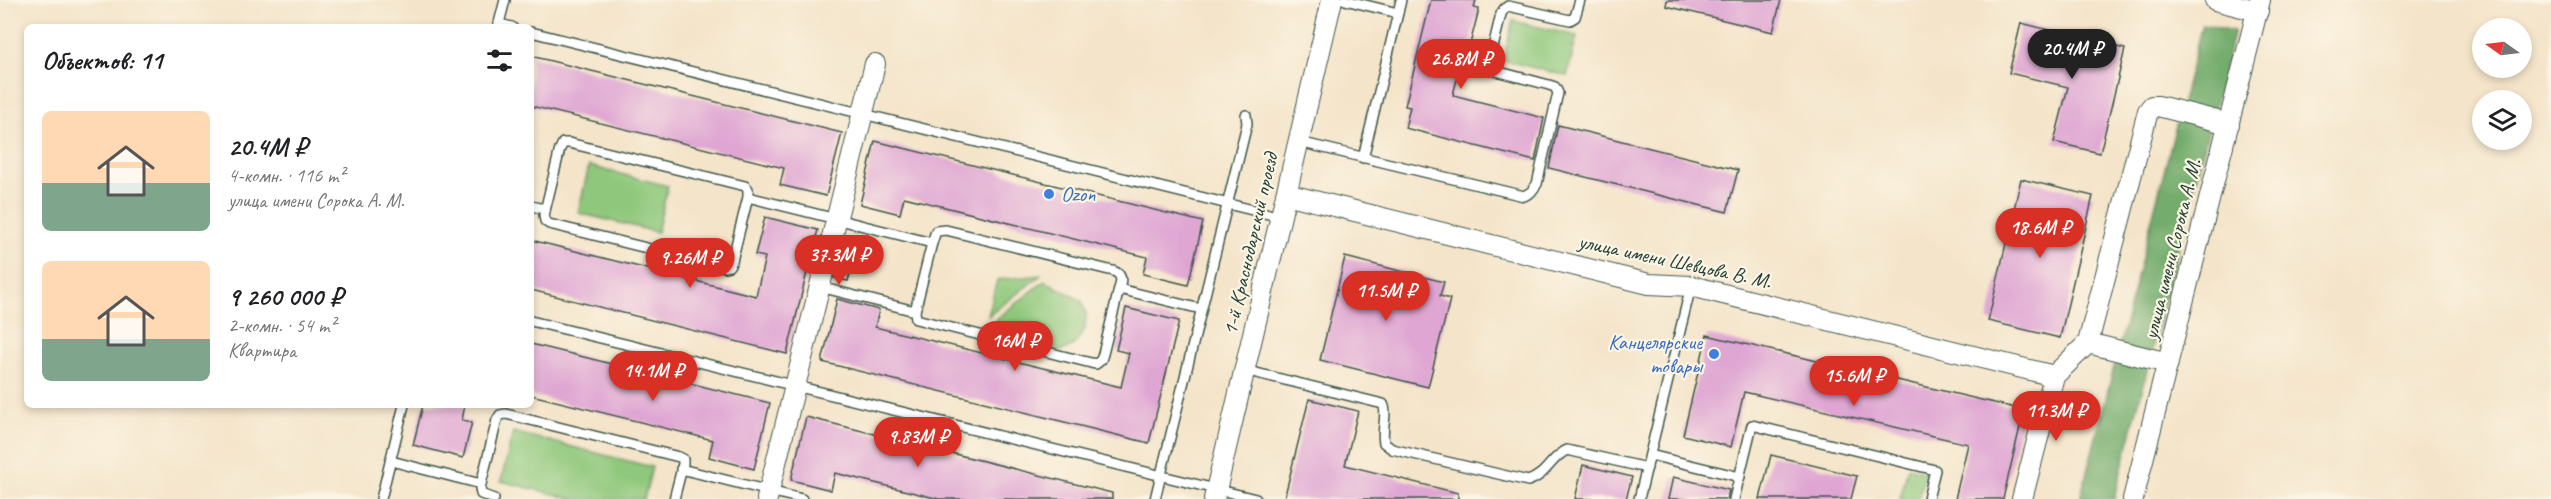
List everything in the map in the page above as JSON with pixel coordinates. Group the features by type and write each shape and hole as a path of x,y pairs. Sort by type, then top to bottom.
{"street":[{"name":"1-й Краснодарский проезд","path":"1215,494 1332,0"},
{"name":"улица имени Сорока А. М.","path":"2133,499 2259,5 2215,0"},
{"path":"768,495 875,64"},
{"path":"2022,499 2054,376 2088,343 2148,111 2152,106 2158,106 2229,124"},
{"name":"улица имени Шевцова В. М.","path":"1286,194 1649,284 1691,286 2054,376"},
{"path":"2088,343 2168,363"}],"lane":[{"path":"498,24 505,0"},
{"path":"1346,0 1398,13"},
{"path":"1363,158 1401,0"},
{"path":"1299,141 1524,196 1531,192 1537,184 1558,93 1555,87 1492,70 1490,60 1501,14 1508,6 1570,20 1575,17 1580,0"},
{"path":"534,33 1281,217"},
{"path":"1155,499 1247,124 1246,115"},
{"path":"563,143 745,186 748,189 748,197 732,261 729,266 724,267 549,224 545,221 545,209 563,143"},
{"path":"748,197 932,243"},
{"path":"534,207 545,209"},
{"path":"945,230 1118,273 1121,278 1119,289 1101,360 1096,364 920,320 914,316 932,243 936,231 945,230"},
{"path":"1639,499 1691,286"},
{"path":"820,288 915,311"},
{"path":"1119,289 1202,309"},
{"path":"534,322 1160,476 1215,494 1256,499"},
{"path":"1244,370 1383,404 1385,412 1381,432 1384,443 1392,449 1528,481 1538,477 1551,465 1558,454 1568,450 1647,468"},
{"path":"381,499 404,408"},
{"path":"494,499 481,494 482,484 497,420 500,415 506,414 679,457 682,459 681,469 674,499"},
{"path":"1734,499 1752,425 1935,470 1928,499"},
{"path":"1650,455 1740,477"},
{"path":"391,461 482,484"},
{"path":"681,469 768,495 802,499"}],"green space":[{"path":"1513,21 1577,36 1567,76 1503,60"},
{"path":"2202,24 2234,31 2114,499 2080,499"},
{"path":"589,166 668,186 657,232 578,213"},
{"path":"1041,275 988,316 997,280"},
{"path":"1045,281 1082,301 1086,314 1085,329 1074,345 1061,351 1026,343 995,320"},
{"path":"513,432 652,467 644,499 573,499 501,481"},
{"path":"1908,467 1925,472 1918,499 1900,499"}],"building":[{"path":"1431,0 1476,0 1474,8 1479,9 1468,52 1464,51 1453,95 1544,118 1535,161 1405,128 1410,107 1405,106"},
{"path":"1667,0 1781,0 1773,32 1666,6"},
{"path":"2021,23 2125,49 2100,153 2054,142 2068,87 2009,73"},
{"path":"534,57 842,133 826,196 780,185 784,168 534,107"},
{"path":"1558,125 1738,170 1727,212 1549,168"},
{"path":"875,141 1203,222 1188,285 1143,274 1147,257 904,197 900,214 860,204"},
{"path":"2021,179 2093,196 2060,338 1988,321"},
{"path":"765,217 818,230 811,256 815,257 811,273 807,272 787,354 534,291 534,241 756,296 765,257 755,255"},
{"path":"1345,257 1444,282 1440,296 1450,299 1428,387 1320,360"},
{"path":"838,263 852,266 848,281 834,278"},
{"path":"837,299 879,310 875,327 1121,387 1129,353 1116,350 1126,308 1179,321 1149,443 822,362"},
{"path":"1707,335 2024,410 2003,499 1955,499 1968,444 1744,392 1731,447 1683,435"},
{"path":"534,345 770,403 754,469 709,457 713,440 534,396"},
{"path":"1309,399 1358,411 1345,465 1458,493 1458,499 1284,499"},
{"path":"422,408 464,408 462,420 472,422 463,458 413,445"},
{"path":"806,417 1112,493 1112,499 939,499 835,473 831,490 791,480"},
{"path":"1771,455 1857,476 1851,499 1760,499"},
{"path":"1583,465 1632,477 1626,499 1575,499"},
{"path":"1673,477 1729,490 1727,499 1668,499"}],"place":[{"name":"Ozon","path":"1049,194"},
{"name":"Канцелярские товары","path":"1714,354"}]}
